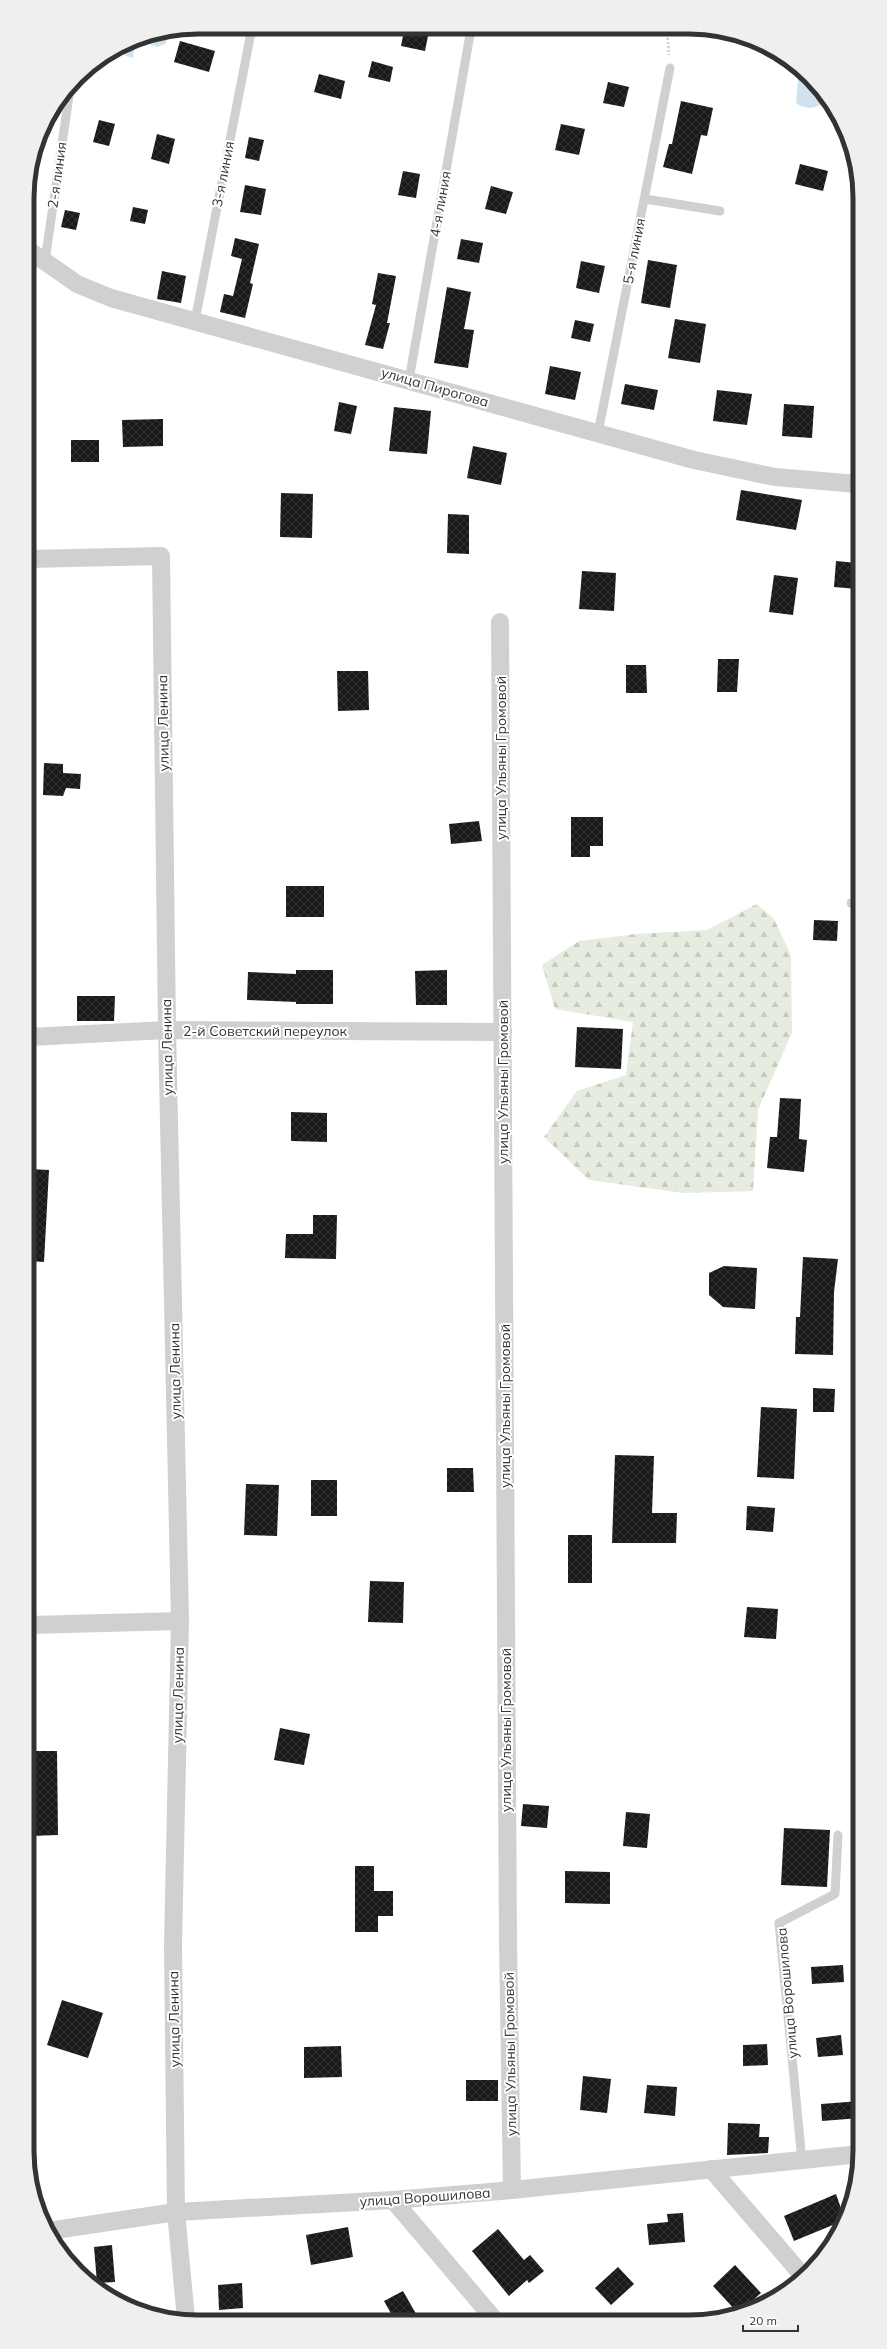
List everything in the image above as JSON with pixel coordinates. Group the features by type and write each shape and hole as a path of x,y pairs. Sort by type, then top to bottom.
{"street":[{"name":"улица Пирогова","path":"34,253 77,284 111,298 694,460 775,477 853,484"},
{"name":"улица Ленина","path":"34,559 161,556 167,1030 180,1621 172,1946 176,2212 186,2315"},
{"name":"улица Ульяны Громовой","path":"500,622 508,1941 512,2190"},
{"name":"2-й Советский переулок","path":"34,1037 167,1030 502,1032"},
{"path":"34,1625 180,1621"},
{"name":"улица Ворошилова","path":"54,2230 176,2212 393,2200 512,2190 853,2155"},
{"path":"711,2169 799,2272"},
{"path":"393,2200 491,2315"}],"lane":[{"name":"3-я линия","path":"195,321 251,34"},
{"name":"4-я линия","path":"409,380 470,34"},
{"name":"5-я линия","path":"598,433 670,68"},
{"name":"2-я линия","path":"45,261 69,97"},
{"path":"645,199 720,211"},
{"name":"улица Ворошилова","path":"802,2161 779,1923 835,1894 838,1835"}],"path":[{"path":"667,34 670,68"}],"green space":[{"path":"757,904 774,919 791,955 792,1033 758,1110 753,1191 683,1193 589,1180 544,1137 577,1091 626,1075 633,1022 555,1009 542,965 579,941 636,934 707,930"}],"water":[{"path":"168,37 165,44 157,47 148,43 134,49 133,58 121,54 135,46"},
{"path":"796,74 805,82 823,104 817,107 807,108 796,103 798,80"}],"building":[{"path":"403,34 418,34 428,36 425,51 401,46"},
{"path":"180,41 215,51 209,72 174,62"},
{"path":"372,61 393,67 390,82 368,77"},
{"path":"319,74 345,81 341,99 314,92"},
{"path":"608,82 629,87 624,107 603,103"},
{"path":"681,101 713,108 707,136 701,135 692,174 663,167 669,144 672,144"},
{"path":"99,120 115,124 109,146 93,142"},
{"path":"561,124 585,129 579,155 555,150"},
{"path":"157,134 175,139 169,164 151,159"},
{"path":"249,137 264,140 259,161 245,158"},
{"path":"800,164 828,171 823,191 795,184"},
{"path":"403,171 420,174 416,198 398,195"},
{"path":"245,185 266,189 261,215 240,212"},
{"path":"491,186 513,192 506,214 485,209"},
{"path":"133,207 148,210 145,224 130,221"},
{"path":"65,210 80,213 76,230 61,227"},
{"path":"235,238 259,244 250,283 253,284 245,318 220,312 224,294 233,296 242,259 231,256"},
{"path":"461,239 483,243 479,263 457,259"},
{"path":"648,260 677,265 670,308 641,303"},
{"path":"581,261 605,266 599,293 576,288"},
{"path":"162,271 186,276 181,303 157,299"},
{"path":"378,273 396,276 387,323 390,323 383,349 365,345 376,305 372,304"},
{"path":"447,287 471,292 464,329 474,330 468,368 434,363"},
{"path":"675,319 706,324 700,363 668,358"},
{"path":"575,320 594,324 590,342 571,338"},
{"path":"550,366 581,372 575,400 545,394"},
{"path":"625,384 658,390 654,410 621,404"},
{"path":"717,390 752,394 747,425 713,421"},
{"path":"339,402 357,406 351,434 334,431"},
{"path":"784,404 814,406 812,438 782,436"},
{"path":"394,407 431,411 427,454 389,451"},
{"path":"163,419 163,446 123,447 122,420"},
{"path":"71,440 99,440 99,462 71,462"},
{"path":"473,446 507,453 501,485 467,478"},
{"path":"741,490 802,500 796,530 736,520"},
{"path":"281,493 313,494 312,538 280,537"},
{"path":"448,514 469,515 469,554 447,553"},
{"path":"836,561 853,563 853,589 834,587"},
{"path":"582,571 616,573 614,611 579,609"},
{"path":"774,575 798,578 793,615 769,612"},
{"path":"718,659 739,659 737,692 717,692"},
{"path":"626,665 646,665 647,693 626,693"},
{"path":"337,671 368,671 369,710 338,711"},
{"path":"44,763 63,764 63,773 81,774 80,789 66,788 63,796 43,795"},
{"path":"571,817 603,817 603,846 590,846 590,857 571,857"},
{"path":"479,821 482,841 451,844 449,824"},
{"path":"286,886 324,886 324,917 286,917"},
{"path":"814,920 838,921 837,941 813,940"},
{"path":"296,970 333,970 333,1004 296,1004 296,1002 247,1000 248,972 296,974"},
{"path":"447,970 447,1005 416,1005 415,971"},
{"path":"77,996 115,996 114,1021 77,1021"},
{"path":"577,1027 623,1029 621,1069 575,1067"},
{"path":"780,1098 801,1099 799,1139 807,1140 804,1172 767,1168 770,1137 777,1137"},
{"path":"291,1112 327,1113 327,1142 291,1141"},
{"path":"34,1169 49,1170 44,1262 34,1261"},
{"path":"313,1215 337,1215 336,1259 285,1258 286,1234 313,1234"},
{"path":"803,1257 838,1259 834,1292 833,1355 795,1354 796,1317 800,1317"},
{"path":"724,1266 757,1268 755,1309 723,1307 709,1295 709,1273"},
{"path":"813,1388 835,1389 834,1412 813,1412"},
{"path":"761,1407 797,1409 794,1479 757,1477"},
{"path":"615,1455 654,1456 652,1513 677,1513 676,1543 612,1543"},
{"path":"447,1468 473,1468 474,1492 447,1492"},
{"path":"311,1480 337,1480 337,1516 311,1516"},
{"path":"246,1484 279,1485 277,1536 244,1535"},
{"path":"747,1506 775,1508 773,1532 746,1530"},
{"path":"568,1535 592,1535 592,1583 568,1583"},
{"path":"370,1581 404,1582 403,1623 368,1622"},
{"path":"747,1607 778,1609 776,1639 744,1637"},
{"path":"280,1728 310,1734 304,1765 274,1760"},
{"path":"34,1751 57,1751 58,1835 34,1836"},
{"path":"523,1804 549,1806 547,1828 521,1826"},
{"path":"626,1812 650,1814 647,1848 623,1846"},
{"path":"784,1828 830,1830 827,1887 781,1885"},
{"path":"355,1866 374,1866 374,1891 393,1891 393,1916 378,1916 378,1932 355,1932"},
{"path":"565,1871 610,1872 610,1904 565,1903"},
{"path":"843,1965 844,1982 812,1984 811,1967"},
{"path":"62,2000 103,2013 88,2058 47,2045"},
{"path":"841,2035 843,2055 818,2057 816,2038"},
{"path":"767,2044 768,2065 743,2066 743,2045"},
{"path":"341,2046 342,2077 304,2078 304,2047"},
{"path":"583,2076 611,2079 607,2113 580,2110"},
{"path":"466,2080 498,2080 498,2101 466,2101"},
{"path":"647,2085 677,2087 675,2116 644,2113"},
{"path":"853,2102 853,2119 822,2121 821,2104"},
{"path":"728,2123 760,2124 759,2137 769,2137 768,2153 727,2155"},
{"path":"836,2194 842,2211 836,2224 794,2241 784,2216"},
{"path":"683,2213 685,2242 649,2245 647,2224 668,2222 667,2214"},
{"path":"348,2227 353,2257 311,2265 306,2235"},
{"path":"498,2229 524,2260 530,2255 544,2271 529,2283 527,2280 509,2296 472,2251"},
{"path":"112,2245 115,2282 101,2283 97,2280 94,2247"},
{"path":"735,2265 761,2293 748,2304 734,2308 713,2286"},
{"path":"618,2267 634,2284 611,2305 595,2288"},
{"path":"242,2283 243,2308 219,2310 218,2285"},
{"path":"403,2291 417,2315 392,2315 384,2301"}]}
